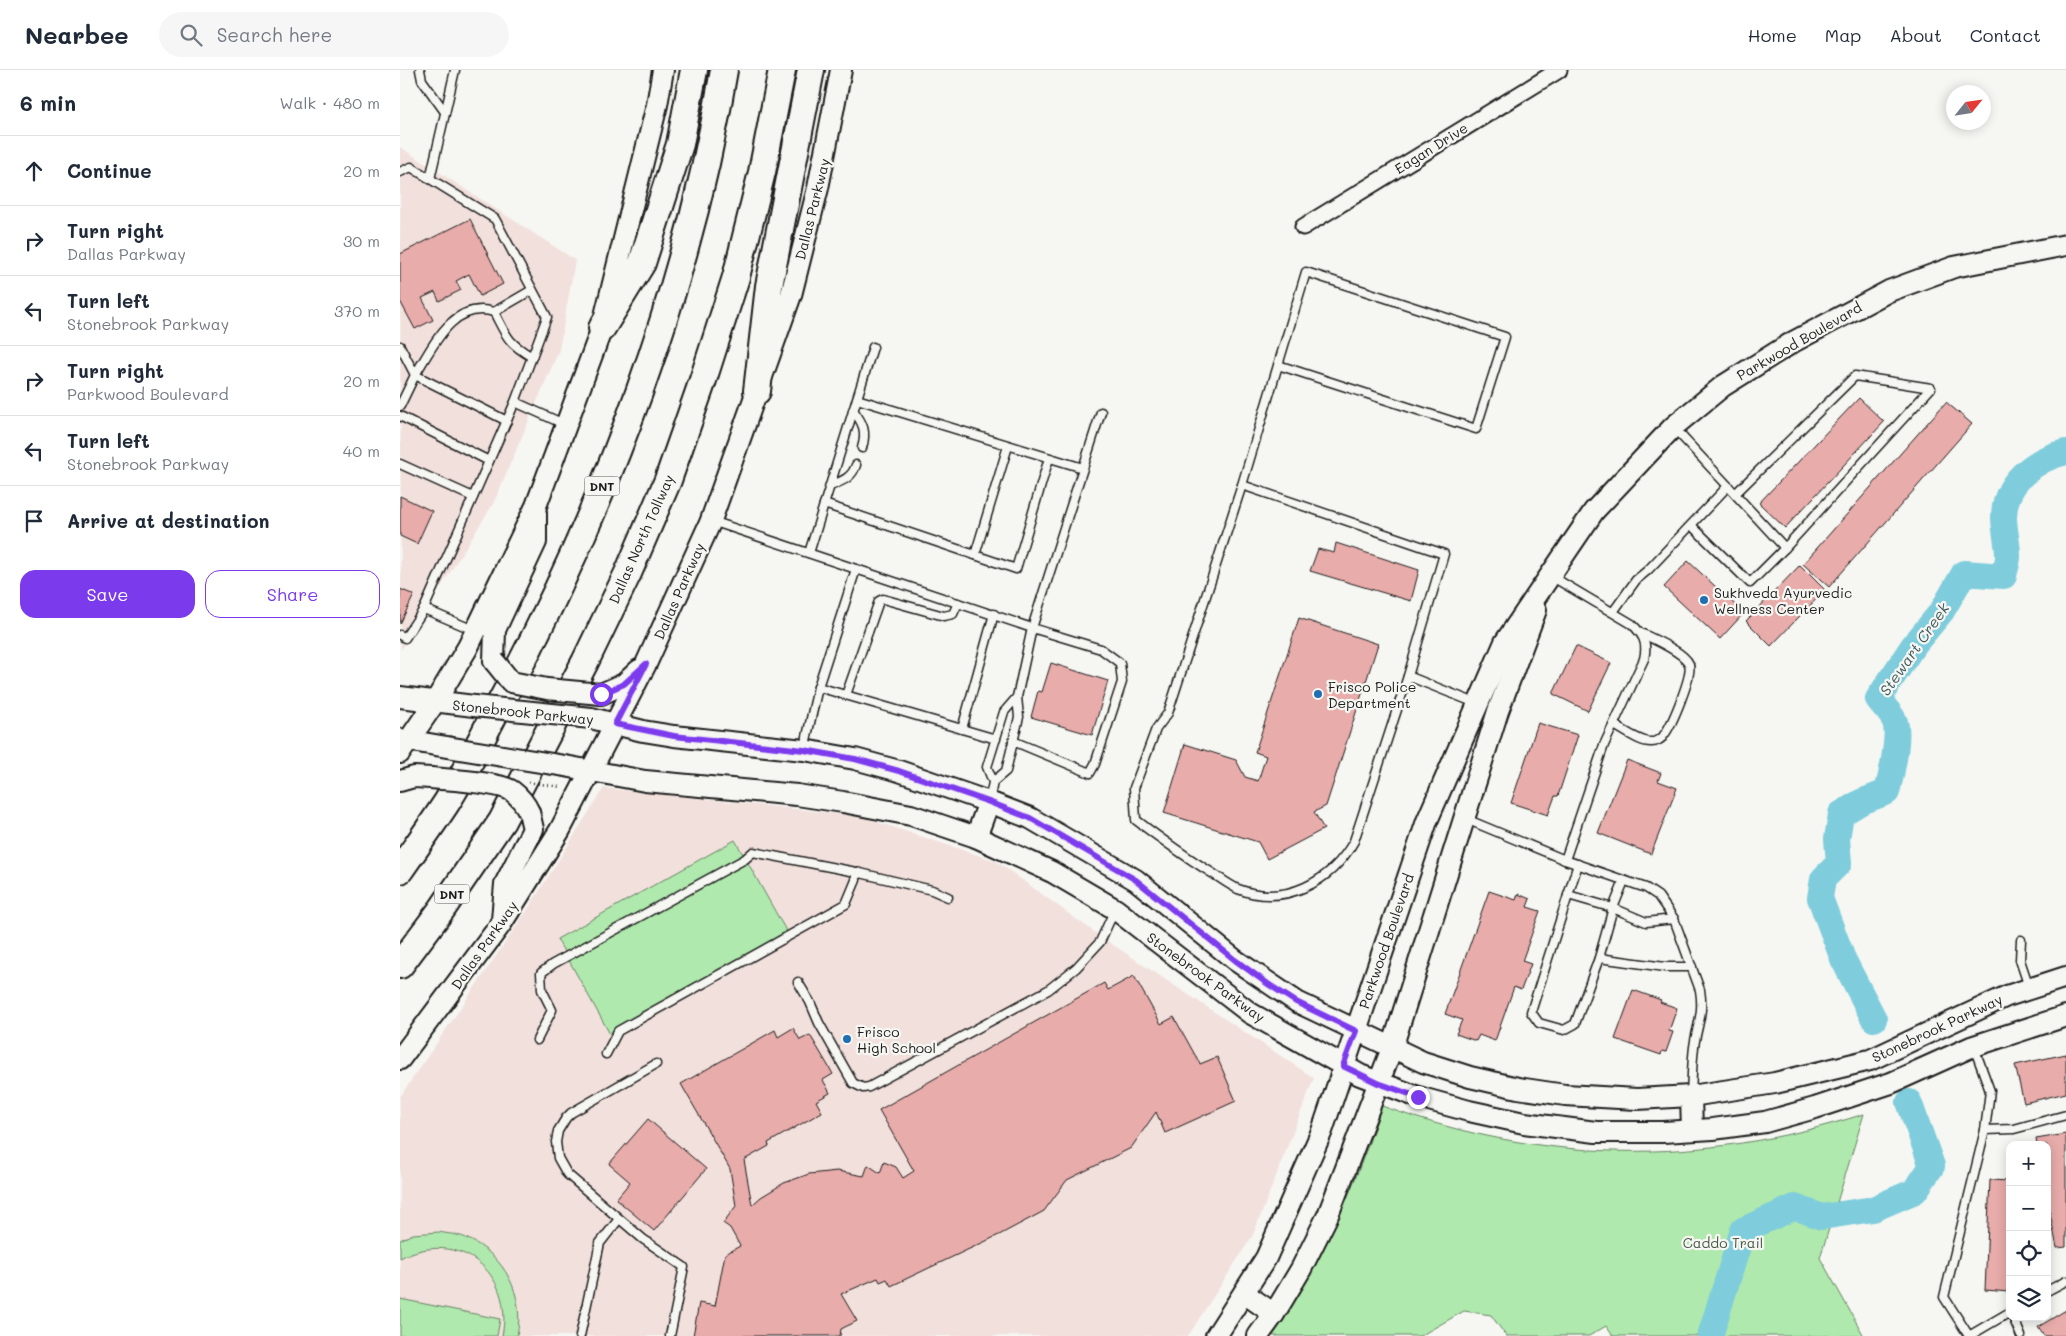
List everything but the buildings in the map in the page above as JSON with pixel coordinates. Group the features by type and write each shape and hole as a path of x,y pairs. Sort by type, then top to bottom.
{"highway":[{"path":"602,328 642,263 680,144 694,70"},
{"name":"DNT","path":"400,870 448,801 534,639 596,502 629,418 664,316 694,214 724,70"},
{"name":"Dallas North Tollway","path":"400,965 442,909 502,821 585,662 628,573 668,480 736,277 762,172 782,70"},
{"path":"757,392 769,286 811,70"}],"main road":[{"path":"403,744 435,702 476,631 536,506 602,328 657,105 663,70"},
{"name":"Dallas Parkway","path":"400,1059 501,924 560,830 646,664 710,521 791,295 818,188 841,70"},
{"name":"Parkwood Boulevard","path":"1258,1336 1274,1314 1301,1269 1328,1215 1392,1048 1464,818 1487,707 1505,642 1594,511 1673,427 1723,386 1777,352 1889,291 1954,268 2066,244"},
{"path":"536,506 536,542 495,630 494,661 511,682 547,689 601,694 624,684 646,664"},
{"name":"Stonebrook Parkway","path":"400,697 591,718 674,736 804,750 855,759 899,771 1030,818 1136,880 1235,960 1296,1002 1423,1062 1470,1077 1565,1096 1628,1098 1691,1096 1775,1082 1870,1060 2006,996 2066,977"},
{"name":"Parkwood Boulevard","path":"1216,1336 1266,1258 1297,1192 1322,1131 1427,821 1487,707"},
{"name":"Stonebrook Parkway","path":"403,744 447,747 646,781 797,795 911,815 976,837 1052,872 1115,909 1250,1013 1343,1066 1378,1083 1418,1097 1524,1123 1596,1132 1692,1130 1765,1122 1891,1083 1974,1046 2066,1016"},
{"path":"400,782 414,777 498,786 511,790 525,802 530,812 532,829 505,884 501,924"},
{"path":"976,837 989,802"},
{"path":"1691,1096 1692,1130"},
{"path":"1244,1293 1274,1314"}],"street":[{"name":"Eagan Drive","path":"1303,227 1559,70"}],"lane":[{"path":"420,70 422,80 445,112"},
{"path":"430,179 455,70"},
{"path":"400,172 411,167 495,219 547,317 507,421 424,608 405,638 400,635"},
{"path":"1242,485 1444,554 1408,676 1354,841 1348,852 1332,871 1313,883 1296,890 1276,894 1256,893 1236,888 1197,864 1136,820 1134,788 1156,729 1168,713 1242,485 1278,365 1306,272 1505,337 1476,429 1278,365"},
{"path":"400,406 415,375 437,339 452,322 463,313 485,310 494,312 532,290"},
{"path":"494,312 508,339 515,347 532,357"},
{"path":"400,346 415,375 507,421"},
{"path":"809,553 873,347"},
{"path":"1690,525 1750,583 1785,548 1931,388 1855,376 1735,494"},
{"path":"857,399 1083,468"},
{"path":"515,402 566,425"},
{"path":"853,410 864,424 866,437 862,448"},
{"path":"993,782 1006,771 1019,717 1017,697 1032,628 1101,412"},
{"path":"400,416 489,461"},
{"path":"1673,427 1785,548"},
{"path":"974,555 1008,446"},
{"path":"824,504 1016,569 1049,458"},
{"path":"400,464 473,497"},
{"path":"830,486 844,481 854,472 856,465"},
{"path":"1613,612 1636,580 1648,570 1728,486"},
{"path":"710,521 1032,628 1101,649 1120,663 1122,682 1095,764 1090,773 1013,741"},
{"path":"804,750 818,687 856,569"},
{"path":"1550,575 1632,624 1641,633 1646,642 1644,659 1604,745 1565,860"},
{"path":"846,695 879,601 883,598 944,616 953,614 958,603"},
{"path":"424,608 476,631"},
{"path":"962,729 994,614"},
{"path":"1614,725 1646,742 1654,743 1663,737 1670,728 1690,674 1688,663 1681,655 1641,633"},
{"path":"1408,676 1487,707"},
{"path":"818,687 996,739"},
{"path":"989,802 993,782 987,767 1004,712 1017,697"},
{"path":"1464,818 1565,860 1646,888 1658,896 1674,919 1700,990 1702,1007 1693,1050 1691,1096"},
{"path":"537,1040 552,1010 542,990 541,973 554,964 745,859 753,852 856,872 932,890 948,897"},
{"path":"1578,864 1531,1012 1539,1023 1564,1030 1574,1024 1599,958 1613,908 1624,881"},
{"path":"606,1054 618,1031 846,904 856,880 856,872"},
{"path":"1568,895 1613,908 1646,922 1674,919"},
{"path":"798,982 853,1083 864,1088 869,1087 1048,990 1062,980 1100,942 1115,909"},
{"path":"2021,940 2020,960 2030,988"},
{"path":"1599,958 1664,967 1692,967"},
{"path":"1974,1046 1990,1091 1985,1130 1944,1297 1969,1336 2006,1314"},
{"path":"656,1064 571,1113 558,1131 556,1150 563,1169 643,1239 684,1267 670,1336"},
{"path":"1985,1130 2014,1129 2066,1115"},
{"path":"580,1336 600,1243 619,1219"},
{"path":"2051,1289 2066,1281"},
{"path":"2015,1321 2021,1336"}],"shaded area":[{"path":"400,147 575,260 559,350 493,504 401,650"},
{"name":"Frisco High School","path":"604,788 859,816 996,861 1101,937 1314,1078 1253,1235 1188,1336 400,1336 400,1097 528,909"}],"green space":[{"path":"735,840 789,936 611,1036 557,939"},
{"name":"Caddo Trail","path":"1382,1106 1442,1125 1502,1139 1562,1148 1622,1151 1682,1150 1743,1143 1803,1131 1864,1114 1820,1258 1864,1336 1613,1336 1606,1326 1589,1336 1506,1336 1491,1315 1464,1311 1420,1336 1273,1336 1322,1253 1360,1167"},
{"path":"439,1232 466,1238 480,1245 501,1266 515,1291 519,1321 517,1336 502,1336 504,1313 500,1293 491,1275 478,1262 461,1253 442,1249 422,1250 400,1258 400,1240 413,1234"},
{"path":"400,1299 500,1319 497,1336 400,1336"}],"waterway":[{"name":"Stewart Creek","path":"1874,1019 1843,959 1820,898 1823,879 1839,863 1837,839 1841,814 1861,802 1887,792 1894,757 1896,728 1892,716 1878,699 1913,646 1942,611 1964,573 2004,576 2008,561 2004,517 2005,504 2009,493 2015,483 2033,466 2054,455 2066,452"},
{"name":"Stewart Creek","path":"1710,1336 1743,1230 1795,1207 1822,1217 1873,1209 1915,1191 1932,1166 1909,1102"}],"place":[{"name":"Sukhveda Ayurvedic Wellness Center","path":"1704,600"},
{"name":"Frisco Police Department","path":"1318,694"},
{"name":"Frisco High School","path":"847,1039"}],"route":[{"path":"601,694 624,684 646,664 615,724 674,736 804,750 855,759 899,771 1030,818 1136,880 1235,960 1268,984 1296,1002 1356,1031 1343,1066 1378,1083 1418,1097"}]}
